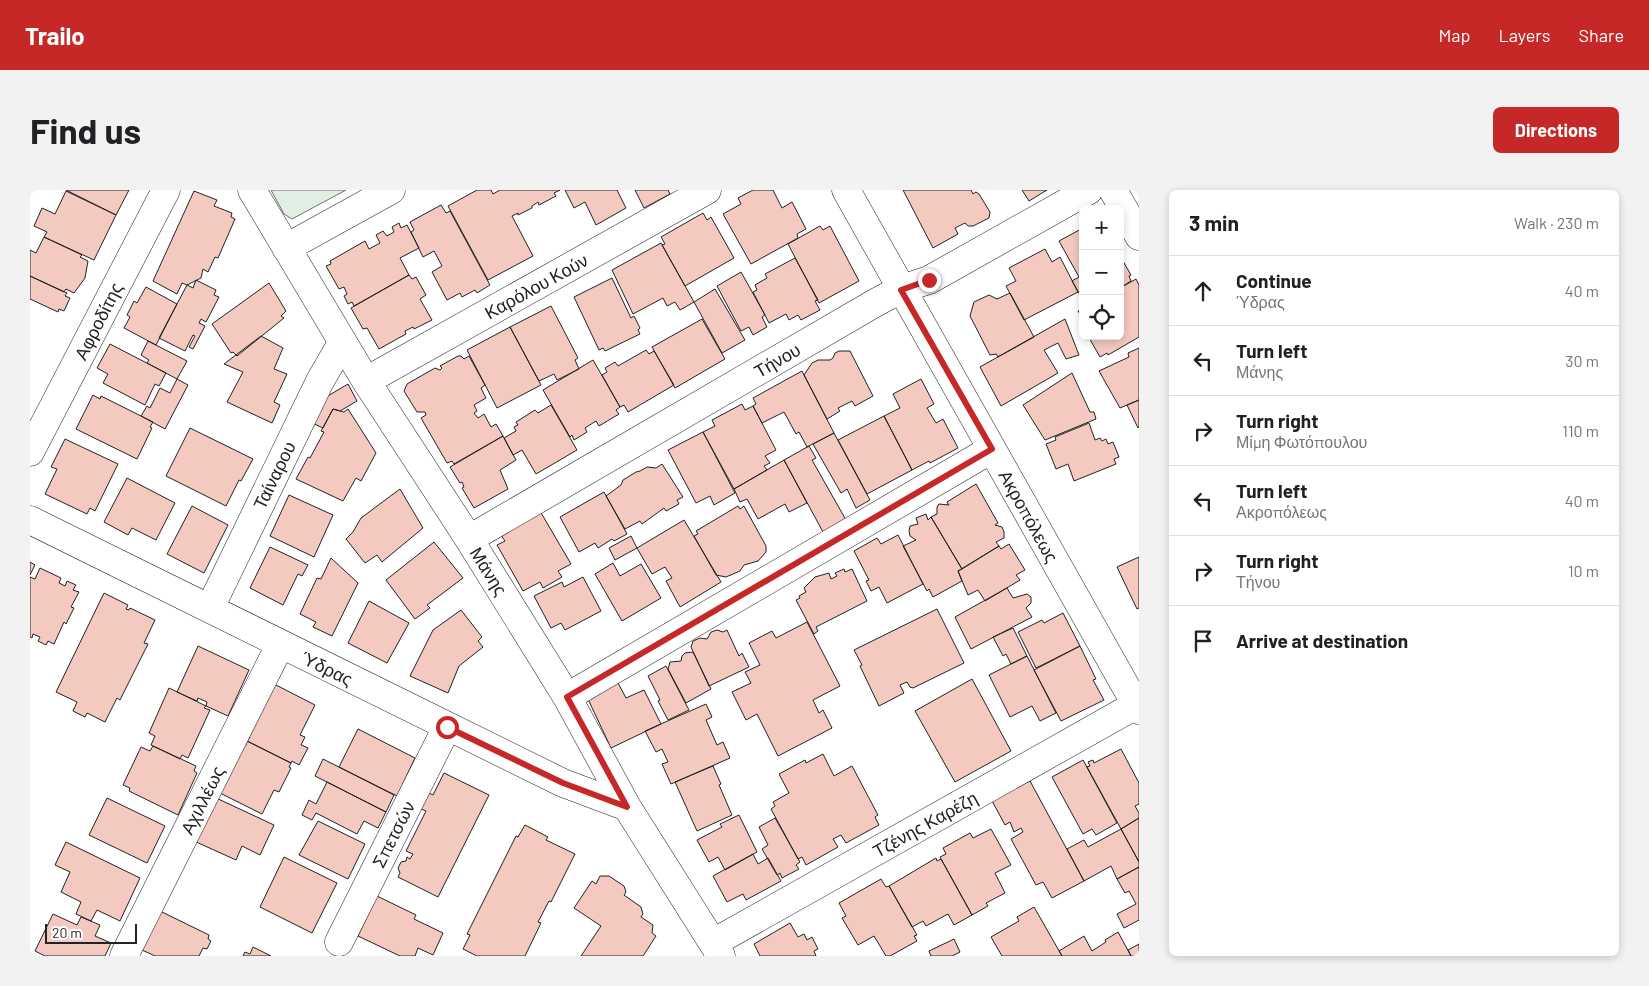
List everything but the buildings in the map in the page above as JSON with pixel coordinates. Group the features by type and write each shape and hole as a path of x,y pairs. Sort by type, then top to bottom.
{"street":[{"name":"Αφροδίτης","path":"30,452 166,190"},
{"name":"Μάνης","path":"252,190 342,343 469,539 567,697 627,807 717,950"},
{"path":"286,248 391,190"},
{"name":"Καρόλου Κούν","path":"366,381 707,190"},
{"name":"Ακροπόλεως","path":"846,190 1138,708"},
{"name":"Τήνου","path":"469,539 901,290 929,280 1089,190"},
{"path":"1113,190 1139,236"},
{"name":"Ταίναρου","path":"210,608 320,381 342,343"},
{"path":"567,697 992,449"},
{"name":"Ύδρας","path":"30,520 563,783 627,807"},
{"name":"Αχιλλέως","path":"124,956 280,645"},
{"name":"Τζένης Καρέζη","path":"717,950 1138,708"},
{"name":"Σπετσών","path":"339,942 447,727"}],"green space":[{"path":"271,190 346,190 292,219 284,214"}],"route":[{"path":"447,727 563,783 627,807 567,697 992,449 901,290 929,280"}]}
